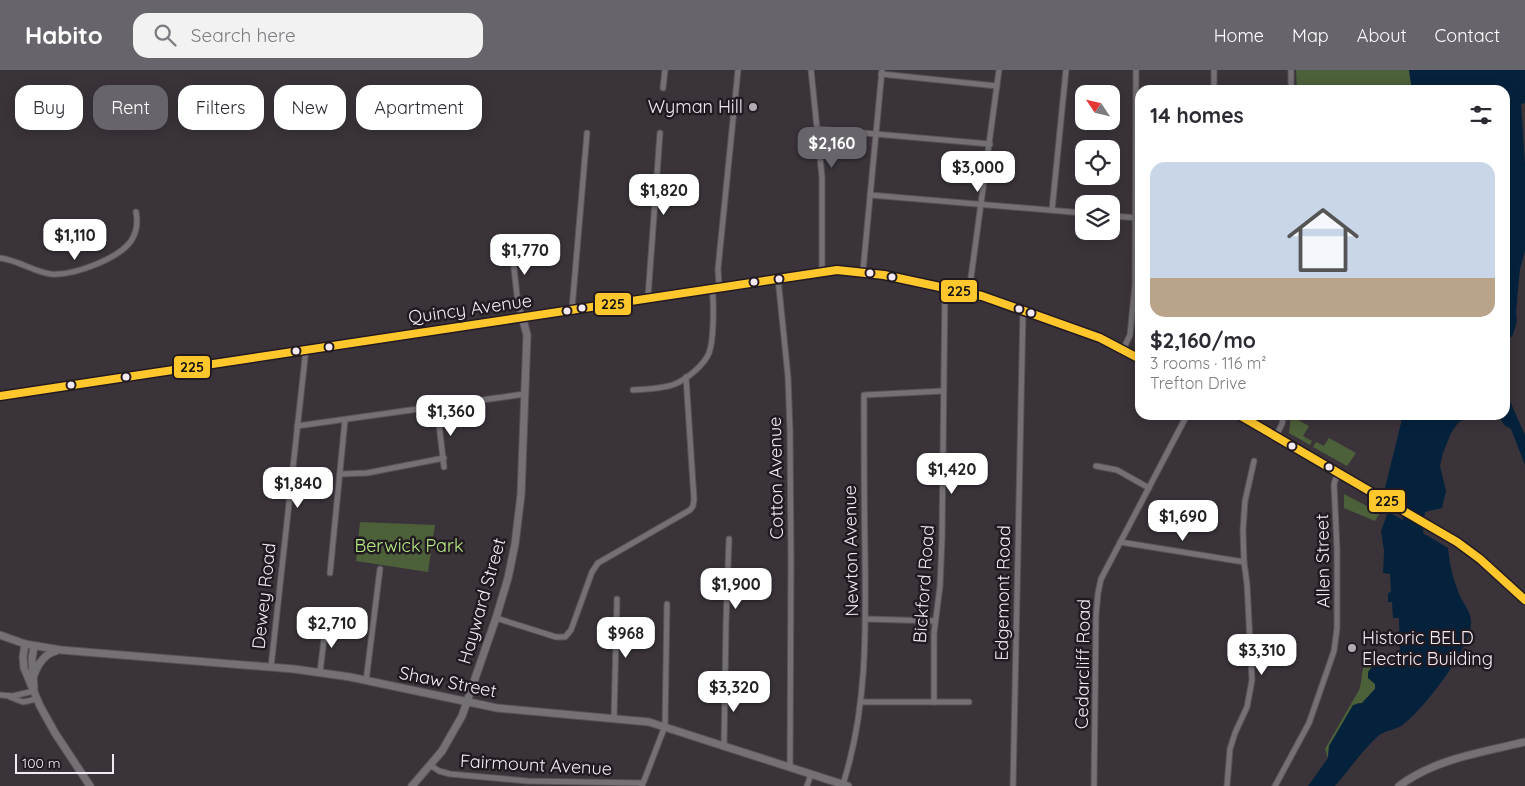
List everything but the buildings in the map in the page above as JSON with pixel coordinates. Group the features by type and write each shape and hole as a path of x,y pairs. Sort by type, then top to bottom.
{"main road":[{"name":"Quincy Avenue","path":"0,396 306,348 822,271 843,270 968,292 1094,336 1135,356"},
{"path":"1248,420 1457,542 1475,554 1525,600"}],"street":[{"path":"663,88 665,70"},
{"path":"633,390 674,385 701,364 710,350 738,70"},
{"path":"811,70 822,185 822,271"},
{"path":"968,292 982,203 999,70"},
{"path":"1052,210 1066,70"},
{"path":"1136,70 1136,85"},
{"path":"1214,70 1214,85"},
{"path":"1291,70 1291,85"},
{"path":"863,272 881,72 997,86"},
{"path":"818,129 990,144"},
{"path":"572,309 587,132"},
{"path":"648,297 660,133"},
{"path":"870,196 982,203 1075,212"},
{"path":"0,258 14,260 51,274 80,270 104,260 125,248 132,240 136,230 136,212"},
{"path":"1120,217 1135,218"},
{"path":"513,259 518,305 522,316"},
{"name":"Cotton Avenue","path":"778,278 788,370 790,431 790,768"},
{"name":"Bickford Road","path":"934,702 935,621 940,586 942,538 945,287"},
{"path":"1123,350 1130,335 1135,293"},
{"name":"Edgemont Road","path":"1013,786 1023,310"},
{"name":"Hayward Street","path":"412,786 430,765 457,726 468,703 496,618 510,567 518,520 521,487 526,334 522,316"},
{"name":"Dewey Road","path":"271,667 306,348"},
{"path":"496,618 556,637 565,637 571,630 592,572 598,563 690,510 694,500 686,377"},
{"name":"Newton Avenue","path":"846,785 861,702 866,619 864,394 943,391"},
{"path":"297,426 525,394"},
{"path":"437,407 444,467"},
{"path":"330,573 345,420"},
{"name":"Cedarcliff Road","path":"1094,786 1098,593 1101,579 1106,566 1184,420"},
{"path":"1276,436 1283,420"},
{"path":"340,474 367,472 444,458"},
{"path":"1227,786 1230,749 1237,727 1247,707 1252,680 1247,584 1244,562 1245,501 1254,461"},
{"path":"1096,466 1117,470 1149,488"},
{"name":"Allen Street","path":"1275,786 1309,723 1334,651 1337,628 1337,549 1334,484 1338,472"},
{"path":"724,747 729,539"},
{"path":"1120,542 1244,562"},
{"path":"366,681 380,569"},
{"path":"614,718 617,599"},
{"path":"642,785 665,726 667,604"},
{"path":"866,619 935,621"},
{"path":"320,672 326,623"},
{"name":"Shaw Street","path":"0,635 34,646 61,650 320,672 497,708 649,722 846,785"},
{"path":"26,644 24,665 37,698 55,733 90,786"},
{"path":"34,646 34,691"},
{"path":"33,678 44,657 52,652 61,650"},
{"path":"0,695 16,696 34,691"},
{"path":"7,696 23,702 37,698"},
{"path":"861,702 969,702"},
{"path":"1399,786 1430,767 1525,742"},
{"name":"Fairmount Avenue","path":"430,765 439,771 450,774 528,781 642,785"},
{"path":"807,786 811,774"}],"green space":[{"path":"1296,70 1409,70 1411,85 1297,85"},
{"path":"1291,420 1298,420 1309,426 1303,436 1312,441 1310,445 1289,433"},
{"path":"1329,438 1356,453 1347,466 1313,447 1316,442 1324,446"},
{"path":"1344,494 1380,513 1375,521 1344,508"},
{"name":"Berwick Park","path":"360,522 435,525 428,572 356,561"},
{"path":"1374,660 1382,663 1374,664 1368,678 1375,684 1375,689 1362,703 1357,703 1329,746 1328,758 1325,749 1359,690 1366,662"}],"water":[{"path":"1409,70 1525,70 1525,103 1521,104 1525,164 1525,251 1520,269 1516,313 1517,322 1512,337 1510,336 1510,85 1411,85"},
{"path":"1510,401 1525,435 1525,465 1511,429 1504,425 1501,420 1510,420"},
{"path":"1402,420 1462,420 1451,433 1443,453 1440,466 1446,491 1442,508 1425,512 1423,533 1448,548 1455,584 1471,620 1470,631 1456,661 1445,677 1410,718 1401,726 1382,733 1377,737 1335,786 1308,786 1328,758 1329,746 1353,705 1362,703 1375,689 1375,684 1368,678 1368,672 1374,664 1400,662 1399,618 1393,618 1392,602 1388,602 1388,593 1391,592 1390,574 1383,573 1384,551 1381,531 1388,512 1403,520 1404,499 1385,488"}],"transit line":[{"name":"225","path":"0,396 837,270 884,275 982,296 1100,338 1135,356"},
{"name":"225","path":"1248,420 1457,542 1480,559 1525,600"}],"place":[{"name":"Wyman Hill","path":"753,107"},
{"name":"Historic BELD Electric Building","path":"1352,648"}]}
